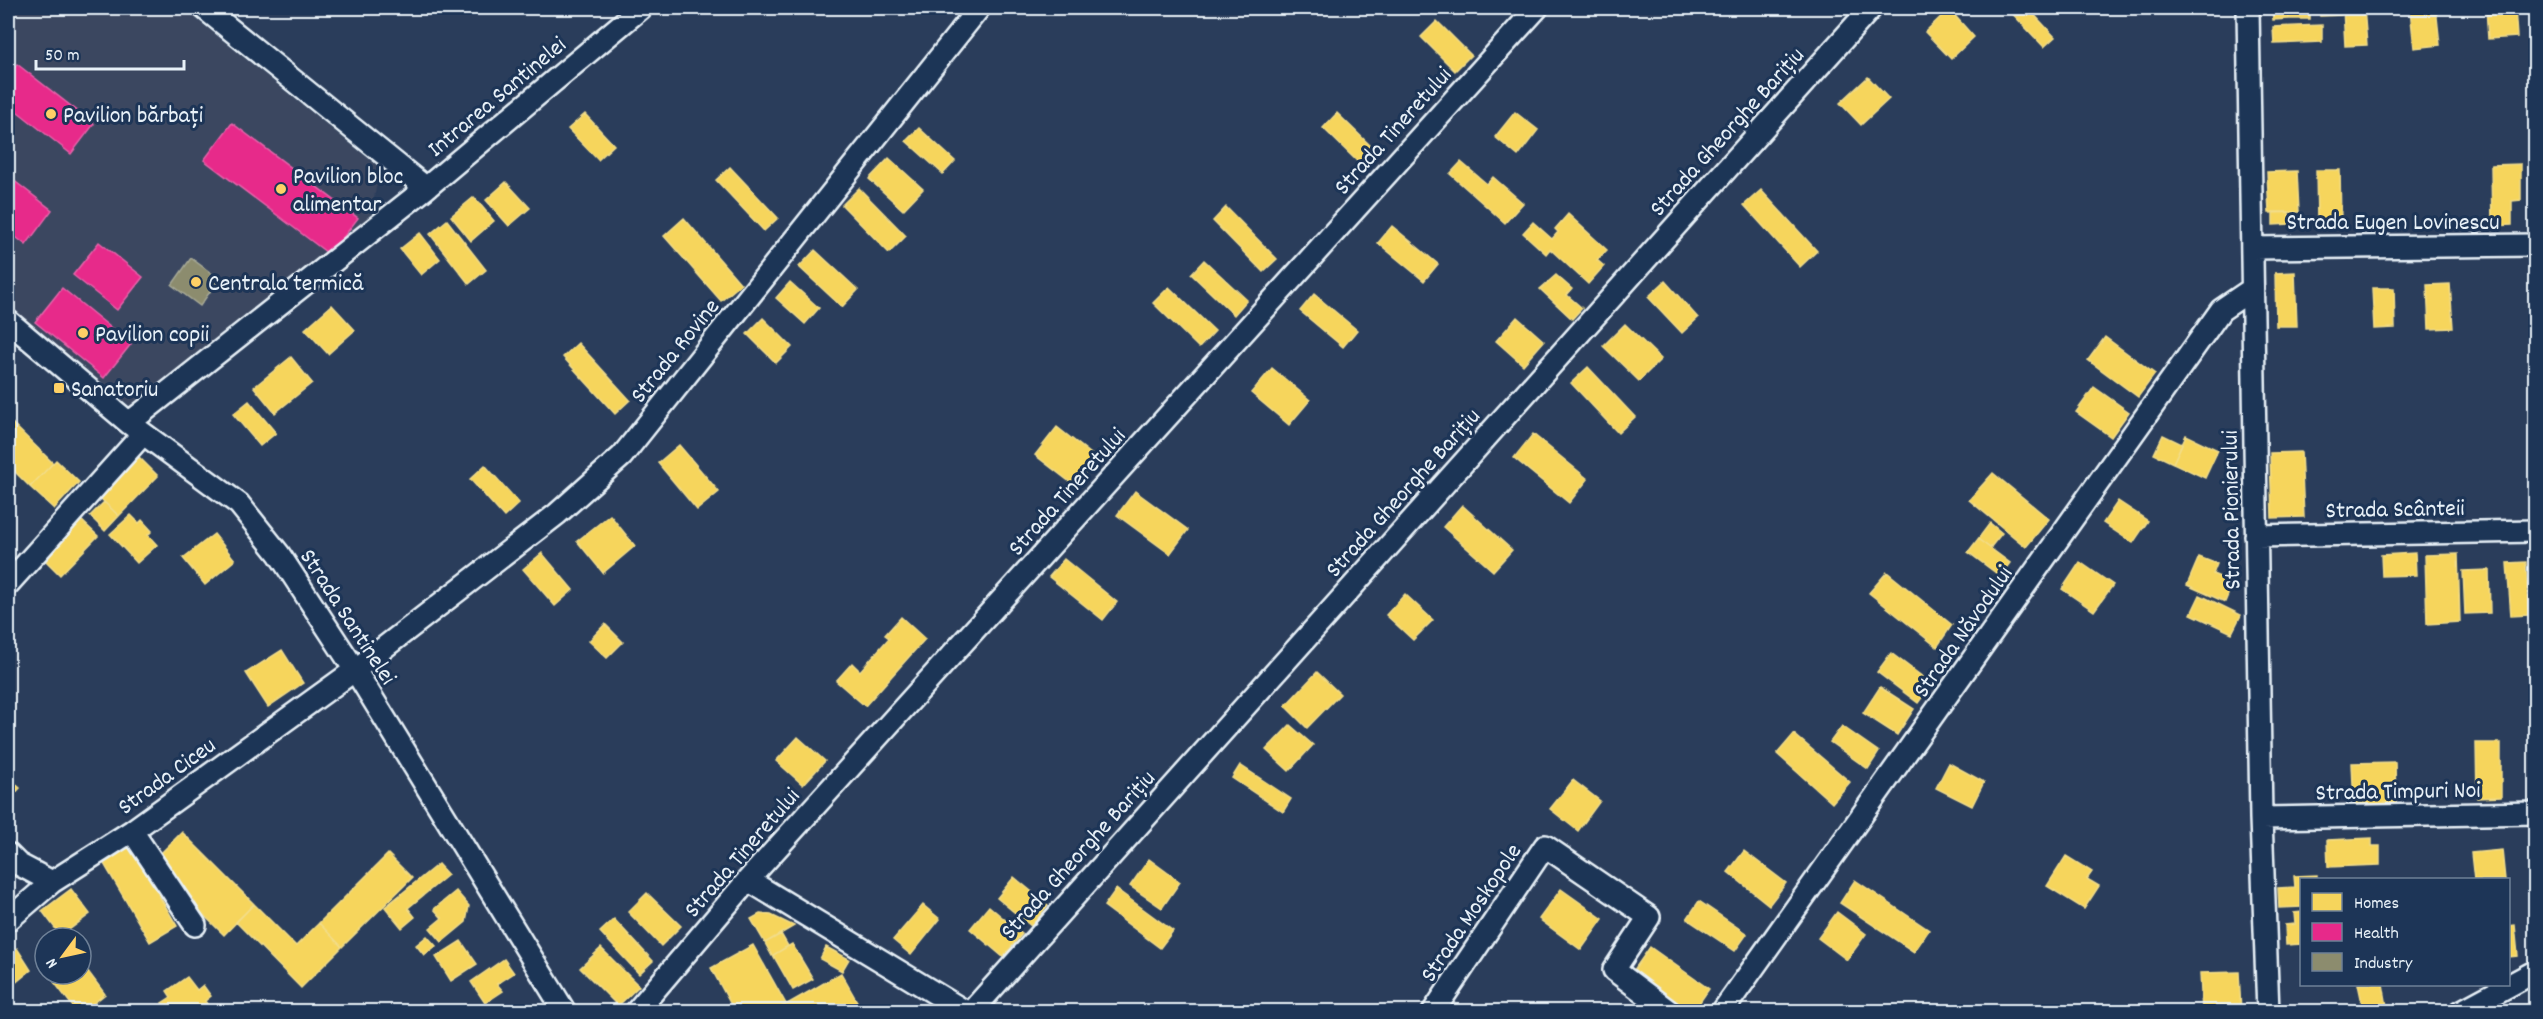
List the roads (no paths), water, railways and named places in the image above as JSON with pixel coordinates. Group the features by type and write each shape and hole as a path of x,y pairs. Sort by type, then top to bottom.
{"street":[{"path":"204,8 426,188"},
{"name":"Intrarea Santinelei","path":"8,584 136,429 641,8"},
{"name":"Strada Rovine","path":"355,670 557,514 622,456 980,8"},
{"name":"Strada Tineretului","path":"636,1011 748,880 1537,8"},
{"name":"Strada Gheorghe Barițiu","path":"968,1011 1871,8"},
{"name":"Strada Pionierului","path":"2248,8 2261,818 2268,1011"},
{"name":"Strada Eugen Lovinescu","path":"2252,248 2535,245"},
{"name":"Strada Năvodului","path":"1722,1011 2221,310 2252,289"},
{"name":"Strada Santinelei","path":"8,321 136,429 239,504 279,554 355,670 565,1011"},
{"name":"Strada Scânteii","path":"2256,536 2535,531"},
{"name":"Strada Ciceu","path":"8,920 52,882 132,831 355,670"},
{"name":"Strada Timpuri Noi","path":"2261,818 2535,813"},
{"path":"132,831 195,925"},
{"name":"Strada Moskopole","path":"1433,1011 1545,846 1649,917 1614,970 1670,1011"},
{"path":"8,854 18,864 52,882"},
{"path":"748,880 968,1011"},
{"path":"2510,984 2535,971"},
{"path":"2460,1011 2507,986"}],"place":[{"name":"Pavilion bărbați","path":"51,114"},
{"name":"Pavilion bloc alimentar","path":"281,189"},
{"name":"Centrala termică","path":"196,282"},
{"name":"Pavilion copii","path":"83,333"},
{"name":"Sanatoriu","path":"59,388"}]}
